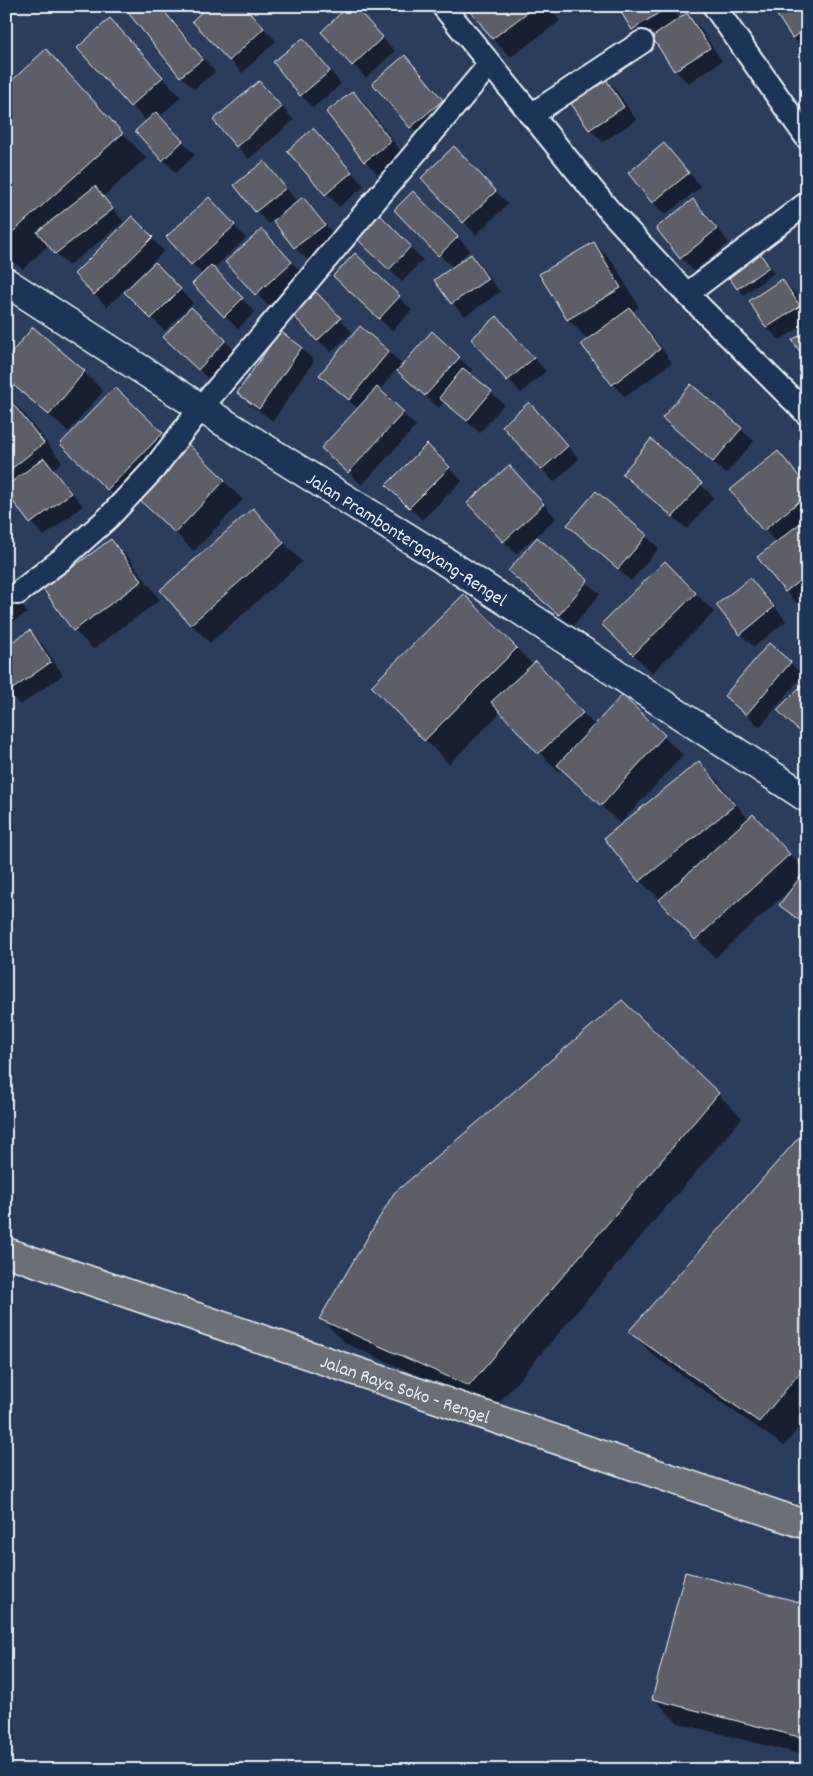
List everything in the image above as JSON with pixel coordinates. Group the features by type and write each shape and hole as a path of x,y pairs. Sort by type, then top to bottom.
{"main road":[{"name":"Jalan Raya Soko - Rengel","path":"6,1252 807,1525"}],"street":[{"path":"443,6 608,209 686,294 807,414"},
{"path":"714,6 807,138"},
{"path":"531,115 642,42"},
{"path":"18,593 62,559 108,518 154,470 201,408 490,64"},
{"path":"686,294 807,203"},
{"name":"Jalan Prambontergayang-Rengel","path":"6,282 201,408 434,554 807,798"}],"building":[{"path":"128,6 160,6 203,59 180,77 125,9"},
{"path":"208,6 244,6 264,28 229,61 192,21"},
{"path":"348,6 354,6 383,37 352,66 321,32"},
{"path":"467,6 536,6 492,39"},
{"path":"617,6 668,6 668,7 632,30"},
{"path":"771,6 807,6 807,29 792,38"},
{"path":"687,13 710,48 674,71 652,37"},
{"path":"110,18 163,77 130,107 77,48"},
{"path":"303,38 330,71 300,96 273,62"},
{"path":"46,49 123,133 6,238 6,86"},
{"path":"405,55 443,100 410,128 372,83"},
{"path":"602,73 624,107 589,130 566,96"},
{"path":"259,81 282,107 236,147 213,120"},
{"path":"353,91 391,141 364,162 326,112"},
{"path":"156,112 183,141 162,161 135,131"},
{"path":"313,128 352,172 325,195 287,151"},
{"path":"664,143 689,173 652,203 628,173"},
{"path":"454,146 496,191 463,223 421,178"},
{"path":"264,161 286,188 255,212 234,185"},
{"path":"95,186 113,209 55,254 37,232"},
{"path":"413,191 458,237 438,256 394,210"},
{"path":"209,197 235,225 191,265 166,237"},
{"path":"303,197 325,225 294,248 273,221"},
{"path":"693,199 717,229 680,259 656,228"},
{"path":"379,214 411,246 389,270 356,238"},
{"path":"132,216 153,237 94,295 74,274"},
{"path":"262,229 292,262 255,295 225,262"},
{"path":"594,242 621,288 567,320 539,274"},
{"path":"355,253 400,296 379,319 333,276"},
{"path":"760,253 769,267 737,289 728,276"},
{"path":"471,254 488,279 451,304 434,280"},
{"path":"155,262 181,289 151,319 124,292"},
{"path":"211,265 243,298 224,317 192,284"},
{"path":"782,279 800,306 766,328 749,301"},
{"path":"316,292 341,318 317,341 293,315"},
{"path":"191,307 226,340 198,370 163,337"},
{"path":"630,308 660,349 612,385 581,344"},
{"path":"497,316 534,358 507,381 471,339"},
{"path":"360,326 389,351 349,400 319,375"},
{"path":"33,327 85,371 49,415 6,379 6,359"},
{"path":"280,331 302,347 259,409 237,393"},
{"path":"432,331 460,357 425,396 397,371"},
{"path":"807,331 807,362 792,340"},
{"path":"463,368 492,391 467,421 439,398"},
{"path":"691,384 742,428 713,462 662,418"},
{"path":"115,387 163,433 107,490 60,444"},
{"path":"377,387 404,412 348,473 321,448"},
{"path":"6,395 44,443 6,473"},
{"path":"529,402 568,446 541,470 502,426"},
{"path":"651,439 702,483 673,517 622,474"},
{"path":"184,440 225,480 175,533 133,494"},
{"path":"427,444 450,467 409,508 386,485"},
{"path":"778,451 807,486 807,495 763,531 730,490"},
{"path":"44,458 71,493 30,524 6,492 6,486"},
{"path":"509,465 544,504 503,542 467,503"},
{"path":"596,491 647,535 618,569 567,525"},
{"path":"253,508 284,543 190,625 160,590"},
{"path":"803,521 807,525 807,575 785,592 757,557"},
{"path":"537,537 588,580 559,615 508,571"},
{"path":"111,539 142,581 73,631 43,589"},
{"path":"665,561 696,593 633,655 601,624"},
{"path":"750,578 774,607 740,635 716,605"},
{"path":"464,594 517,648 424,741 371,686"},
{"path":"30,630 51,662 7,693 6,646"},
{"path":"769,643 791,662 746,715 724,696"},
{"path":"536,661 583,713 538,754 491,702"},
{"path":"807,680 807,739 777,710"},
{"path":"622,695 665,735 601,806 557,765"},
{"path":"699,761 735,805 639,882 604,838"},
{"path":"753,814 790,854 695,940 659,900"},
{"path":"807,868 807,926 779,905"},
{"path":"622,1000 719,1093 469,1386 319,1319 394,1193"},
{"path":"807,1128 807,1364 759,1422 628,1332"},
{"path":"685,1572 807,1604 807,1739 652,1699"}]}
